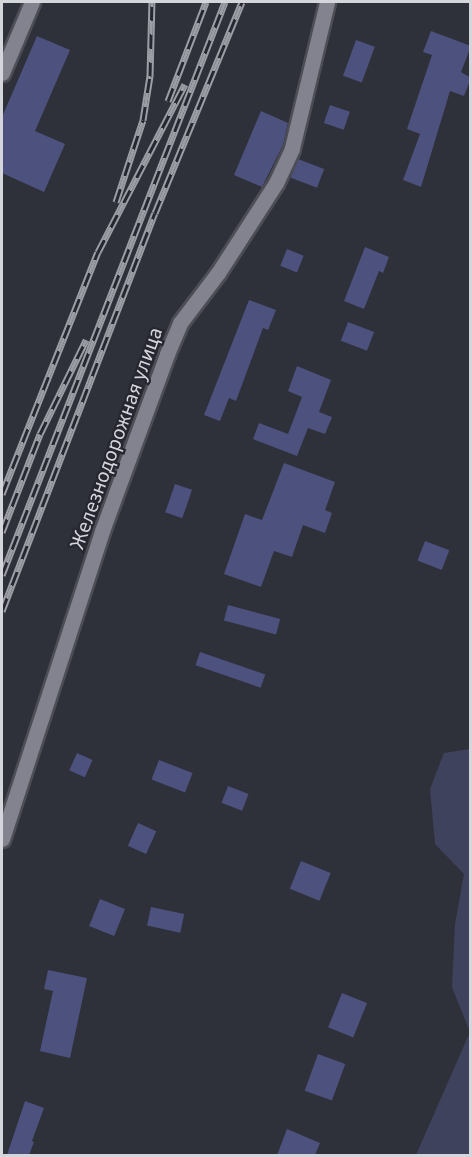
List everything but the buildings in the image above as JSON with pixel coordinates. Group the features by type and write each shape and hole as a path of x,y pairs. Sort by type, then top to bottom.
{"street":[{"path":"2,73 32,2"},
{"name":"Железнодорожная улица","path":"2,839 102,531 167,354 180,323 218,273 276,183 292,148 327,2"}],"shaded area":[{"path":"470,749 470,1032 452,987 455,924 464,874 435,844 430,789 444,753"},
{"path":"470,1032 470,1155 416,1155"}],"railway":[{"path":"116,202 143,120 150,76 152,2"},
{"path":"168,101 206,2"},
{"path":"2,575 225,2"},
{"path":"2,611 155,213 242,2"},
{"path":"2,494 98,252 185,84"},
{"path":"2,532 40,434 86,340"}]}
